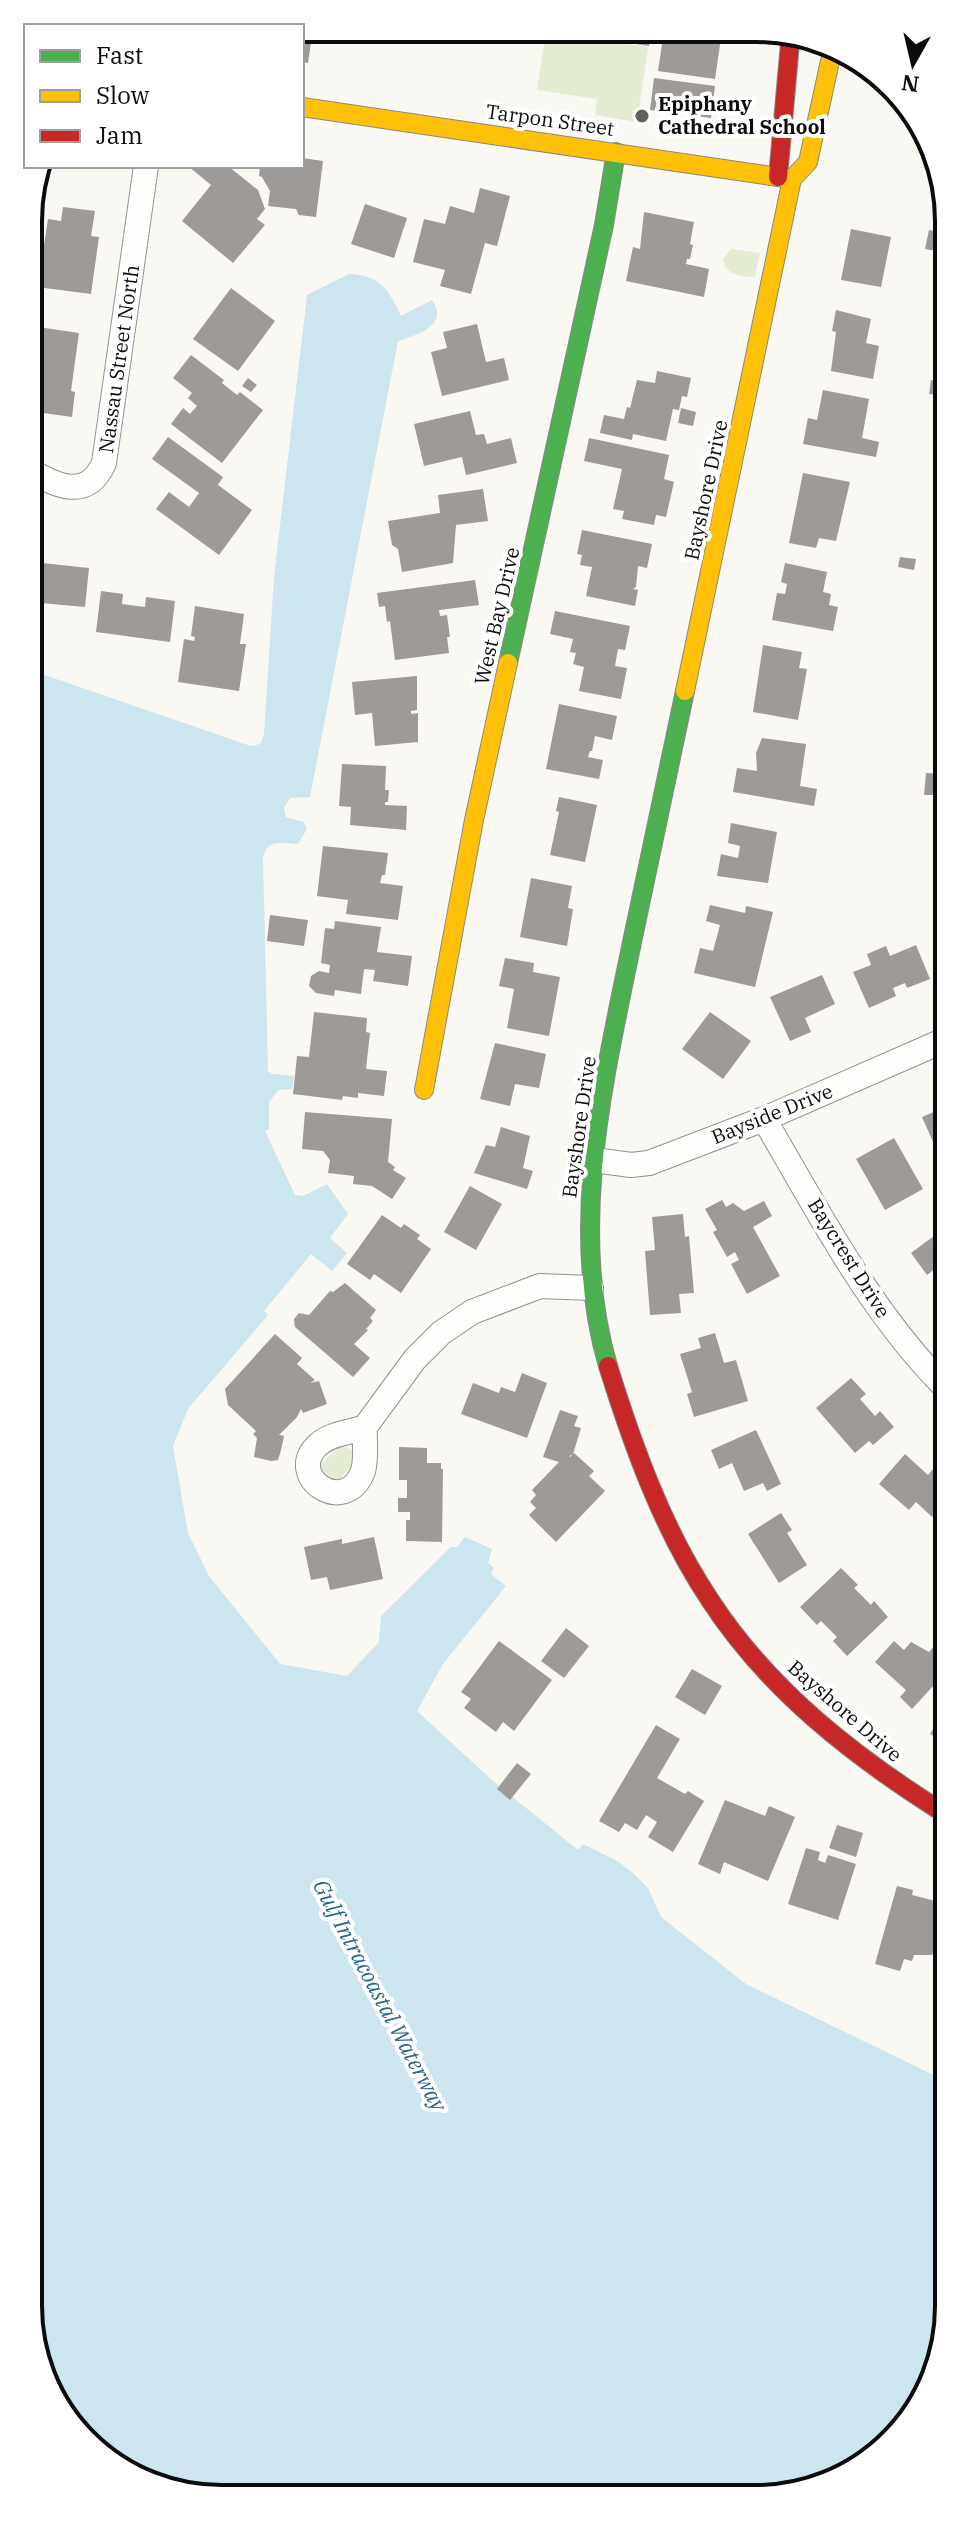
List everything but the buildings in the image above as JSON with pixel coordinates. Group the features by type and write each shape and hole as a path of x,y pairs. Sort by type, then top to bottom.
{"street":[{"path":"785,178 790,45"},
{"path":"785,178 808,162 831,58"},
{"name":"Tarpon Street","path":"304,107 785,178"},
{"name":"West Bay Drive","path":"424,1090 474,820 602,236 616,152"},
{"name":"Nassau Street North","path":"42,478 53,484 73,487 97,477 104,463 146,168"},
{"name":"Bayshore Drive","path":"785,178 762,328 624,982 594,1160 590,1217 591,1288 597,1320 628,1425 669,1530 721,1617 758,1664 844,1744 890,1779 935,1807"},
{"name":"Bayside Drive","path":"594,1160 641,1165 764,1119 935,1044"},
{"name":"Baycrest Drive","path":"764,1119 869,1294 904,1342 935,1376"},
{"path":"365,1427 415,1359 441,1333 472,1312 540,1286 591,1288"}],"green space":[{"path":"544,42 614,42 648,47 637,122 595,115 597,99 537,90"},
{"path":"731,249 760,253 755,277 739,276 727,269 723,259"},
{"path":"342,1445 354,1451 353,1464 340,1479 328,1478 322,1472 321,1463"}],"water":[{"name":"Gulf Intracoastal Waterway","path":"349,274 360,275 382,286 401,316 432,300 437,316 429,328 398,341 310,797 290,798 284,808 286,817 304,822 307,829 298,844 272,844 263,857 268,1071 294,1076 292,1089 278,1090 269,1102 269,1129 265,1131 295,1195 303,1196 327,1184 348,1214 330,1238 347,1253 332,1271 311,1254 264,1311 268,1315 188,1409 173,1446 188,1533 209,1576 280,1664 347,1676 379,1642 381,1616 451,1547 457,1547 465,1537 492,1549 488,1563 494,1568 491,1574 506,1586 443,1664 417,1711 493,1781 578,1850 583,1844 619,1862 635,1875 648,1888 661,1917 746,1984 935,2076 935,2318 926,2364 911,2396 883,2433 856,2455 803,2479 756,2485 209,2485 186,2482 142,2467 94,2433 66,2396 48,2353 42,2306 42,674 248,745 261,743 274,577 307,295"}],"traffic: fast":[{"path":"508,663 604,225 616,152"},
{"path":"608,1366 596,1314 591,1262 590,1209 594,1156 610,1051 685,691"}],"traffic: slow":[{"path":"685,691 792,179 808,162 831,58"},
{"path":"304,107 792,179"},
{"path":"424,1090 474,820 508,663"}],"traffic: jam":[{"path":"778,177 790,45"},
{"path":"608,1366 639,1457 664,1516 693,1573 733,1633 759,1664 816,1720 880,1770 935,1807"}],"place":[{"name":"Epiphany Cathedral School","path":"642,116"}]}
